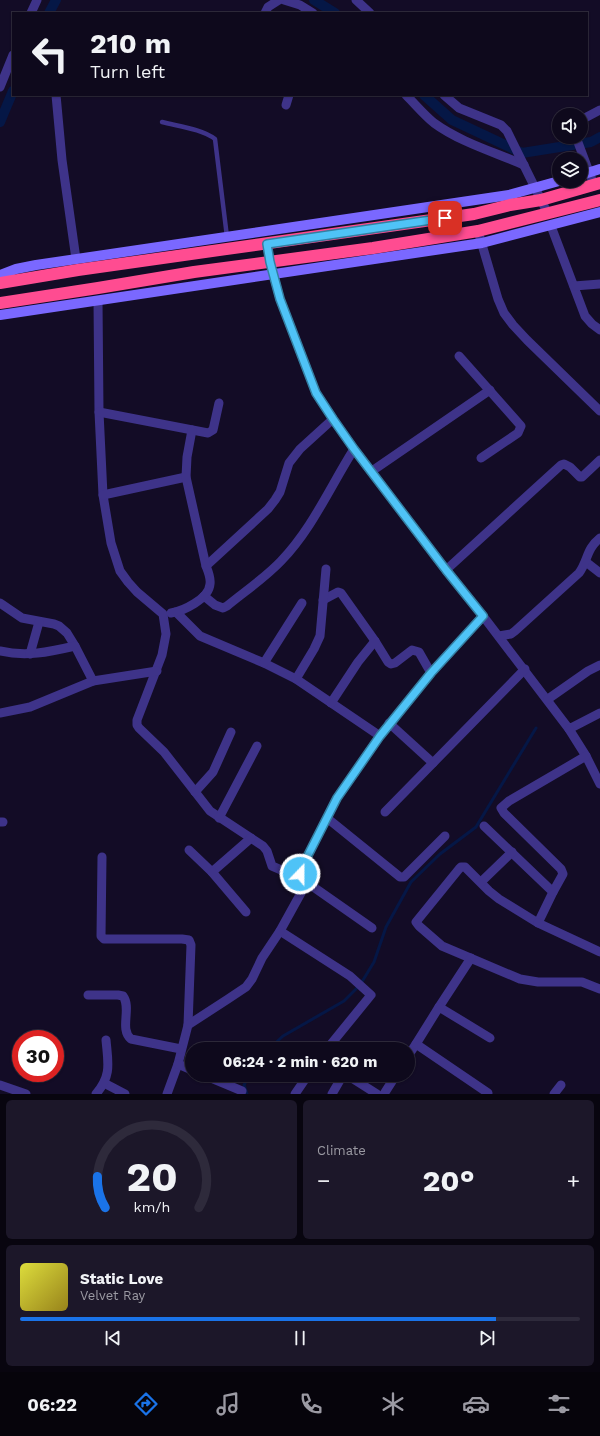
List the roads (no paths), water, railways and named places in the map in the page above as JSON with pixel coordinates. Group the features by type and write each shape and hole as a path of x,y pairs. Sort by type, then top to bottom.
{"highway":[{"path":"0,283 474,214 510,205 541,200 597,184"},
{"path":"0,303 194,272 373,248 478,231 600,200"}],"street":[{"path":"31,12 37,0"},
{"path":"266,12 268,8 279,0"},
{"path":"284,0 300,5 311,12"},
{"path":"356,0 369,12"},
{"path":"0,87 12,57"},
{"path":"56,96 62,160 76,259"},
{"path":"286,105 289,96"},
{"path":"407,96 425,115 444,129 466,141 524,165"},
{"path":"445,96 460,108 500,125 507,131 548,214"},
{"path":"588,116 600,110"},
{"path":"588,173 600,169"},
{"path":"588,176 597,184"},
{"path":"0,275 16,269 76,259 455,204 509,194 552,183"},
{"path":"0,315 482,243 600,212"},
{"path":"551,226 585,316 600,330"},
{"path":"478,231 498,299 504,313 527,340 600,411"},
{"path":"267,244 273,274 284,311 316,393 354,449 551,704 598,773 600,784"},
{"path":"574,286 600,284"},
{"path":"98,301 103,495 111,543 120,571 137,592 163,614 166,634 157,671 137,720 137,725 164,752 210,811 265,848 270,863 274,868 302,879 372,928"},
{"path":"459,356 521,426 518,432 481,458"},
{"path":"372,471 490,390"},
{"path":"100,412 208,433 213,430 219,403"},
{"path":"206,566 276,500 280,492 288,464 300,449 333,419"},
{"path":"163,614 184,610 204,596 210,585 186,477 187,457 192,430"},
{"path":"204,596 215,605 223,608 278,564 310,523 354,449"},
{"path":"446,570 561,466 564,464 567,465 580,477 582,477 600,460"},
{"path":"103,495 186,477"},
{"path":"499,636 507,635 515,631 579,573 586,562 587,554 600,538"},
{"path":"586,562 600,573"},
{"path":"296,679 320,636 326,569"},
{"path":"323,600 338,592 341,593 388,662 391,664 395,663 412,650 416,650 431,673"},
{"path":"0,603 22,618 59,626 67,633 75,646 92,681"},
{"path":"264,663 302,603"},
{"path":"176,612 206,640 264,663 296,679 380,736"},
{"path":"188,1025 228,999 249,983 262,958 280,931 301,893 303,883 300,874 303,865 344,786 389,723 431,673 483,616"},
{"path":"30,654 39,622"},
{"path":"331,703 358,662 375,641"},
{"path":"0,651 12,654 45,653 75,646"},
{"path":"551,704 588,671 600,665"},
{"path":"385,812 525,669"},
{"path":"0,713 30,707 92,681 157,671"},
{"path":"569,729 600,713"},
{"path":"389,723 433,763"},
{"path":"195,792 213,772 231,732"},
{"path":"219,818 257,746"},
{"path":"538,922 563,874 562,868 504,813 501,808 509,801 586,756"},
{"path":"327,818 400,877 404,877 445,836"},
{"path":"484,826 553,892"},
{"path":"212,872 251,838"},
{"path":"188,850 212,872 246,912"},
{"path":"481,882 512,852"},
{"path":"102,857 101,936 104,939 182,939 189,940 191,945 188,1025 178,1064 167,1094"},
{"path":"600,952 538,922 499,899 468,869 464,867 461,867 416,922 442,946 520,979 529,982 582,982 600,989"},
{"path":"280,931 360,985 371,996 333,1042"},
{"path":"471,958 416,1044 488,1093"},
{"path":"88,994 123,996 126,1003 127,1033 131,1039 181,1049"},
{"path":"440,1007 490,1038"},
{"path":"96,1094 104,1083 108,1074 109,1064 106,1040"},
{"path":"178,1064 185,1067"},
{"path":"221,1082 242,1091"},
{"path":"295,1094 303,1082"},
{"path":"332,1094 339,1082"},
{"path":"358,1082 377,1094"},
{"path":"384,1094 392,1082"},
{"path":"104,1083 125,1094"},
{"path":"0,1085 26,1094"},
{"path":"554,1094 561,1085"}],"lane":[{"path":"162,122 202,132 215,139 227,237"}],"waterway":[{"path":"50,12 56,0"},
{"path":"314,0 333,12"},
{"path":"0,122 12,93"},
{"path":"425,96 452,120 522,153 591,142 600,137"},
{"path":"277,1042 283,1036 344,1001 360,985 374,962 386,927 411,882 440,854 476,827 536,728"},
{"path":"246,1082 244,1085 247,1094"}]}
